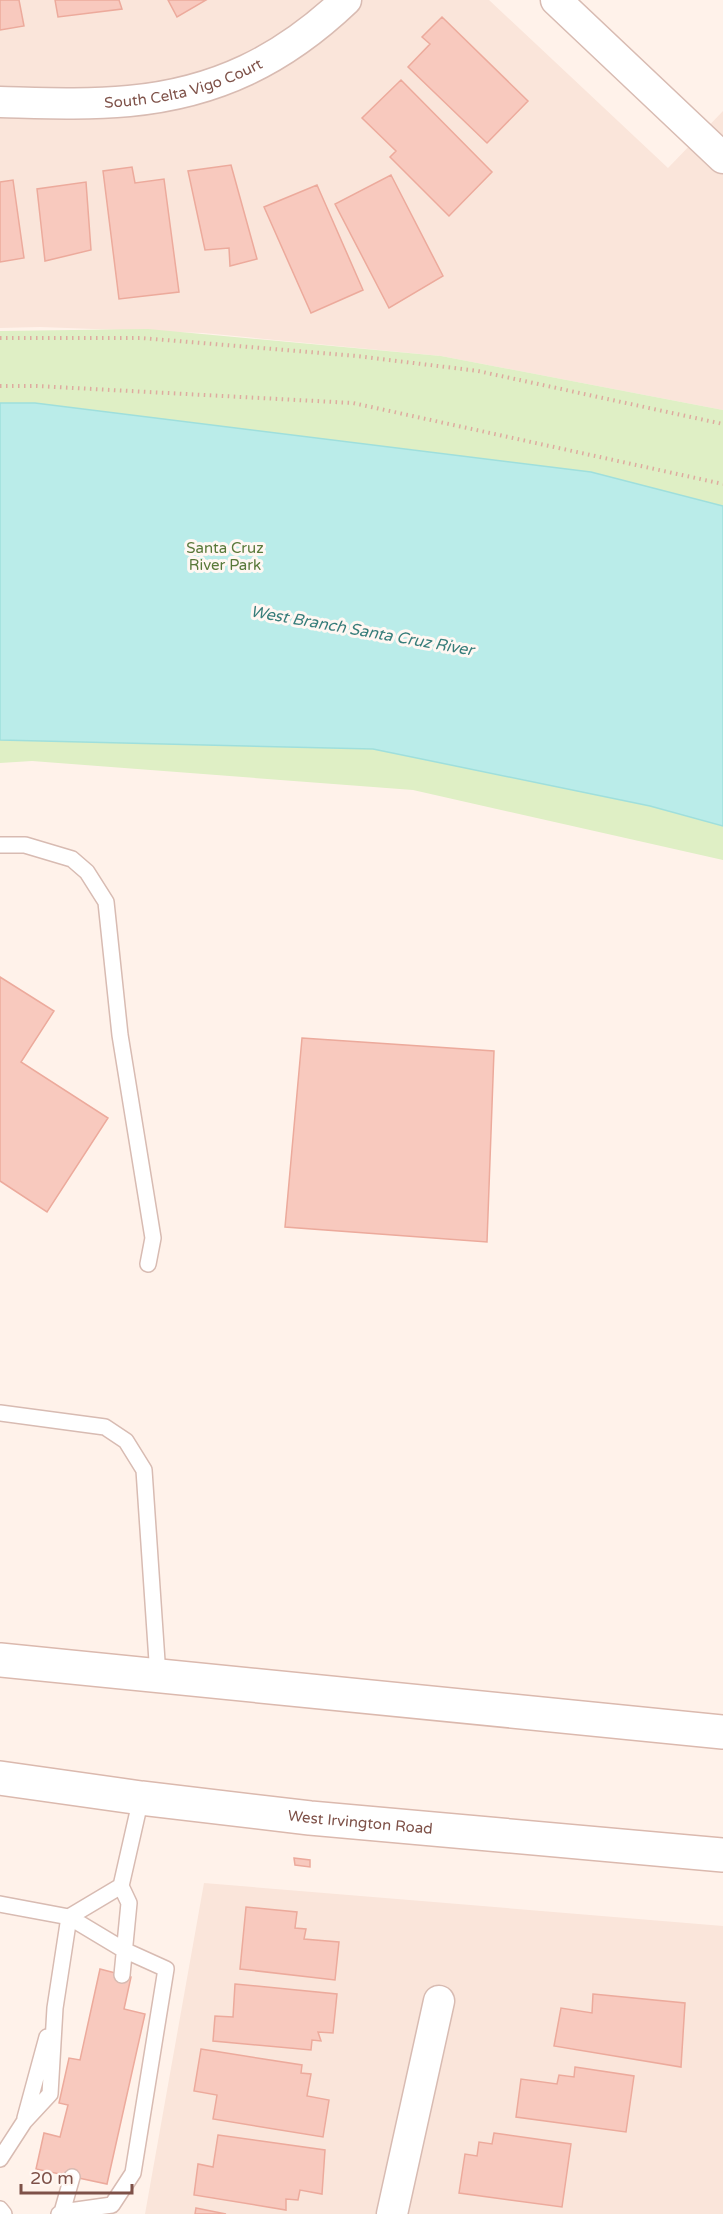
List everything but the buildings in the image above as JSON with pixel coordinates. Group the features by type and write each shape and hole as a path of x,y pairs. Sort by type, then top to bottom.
{"main road":[{"path":"0,1660 723,1731"},
{"name":"West Irvington Road","path":"0,1778 310,1818 723,1855"}],"street":[{"name":"South Celta Vigo Court","path":"0,102 129,101 177,94 224,81 267,61 306,34 345,0"},
{"path":"556,0 720,148"},
{"path":"392,2214 439,2001"}],"lane":[{"path":"0,845 25,845 72,859 87,872 106,902 120,1035 153,1238 148,1264"},
{"path":"0,1413 105,1427 126,1441 144,1470 158,1676"},
{"path":"122,1975 129,1903 122,1886 141,1798"},
{"path":"69,1917 122,1886"},
{"path":"0,1904 69,1917 124,1950 166,1970 133,2173 112,2205 60,2213 72,2177"},
{"path":"0,2159 24,2122 50,2094 55,2008 69,1917"},
{"path":"0,2209 4,2214"}],"path":[{"path":"0,338 141,338 357,356 478,371 723,424"},
{"path":"0,386 352,403 723,484"}],"shaded area":[{"path":"0,0 489,0 668,168 723,111 723,410 441,356 203,333 40,327 0,328"},
{"path":"204,1883 723,1926 723,2214 145,2214"}],"green space":[{"name":"West Branch Santa Cruz River","path":"148,329 441,356 723,410 723,860 413,790 32,761 0,763 0,331"}],"water":[{"name":"West Branch Santa Cruz River","path":"0,403 35,403 591,472 723,506 723,826 650,806 373,749 0,740"}],"park label":[{"name":"Santa Cruz River Park","path":"225,556"}]}
